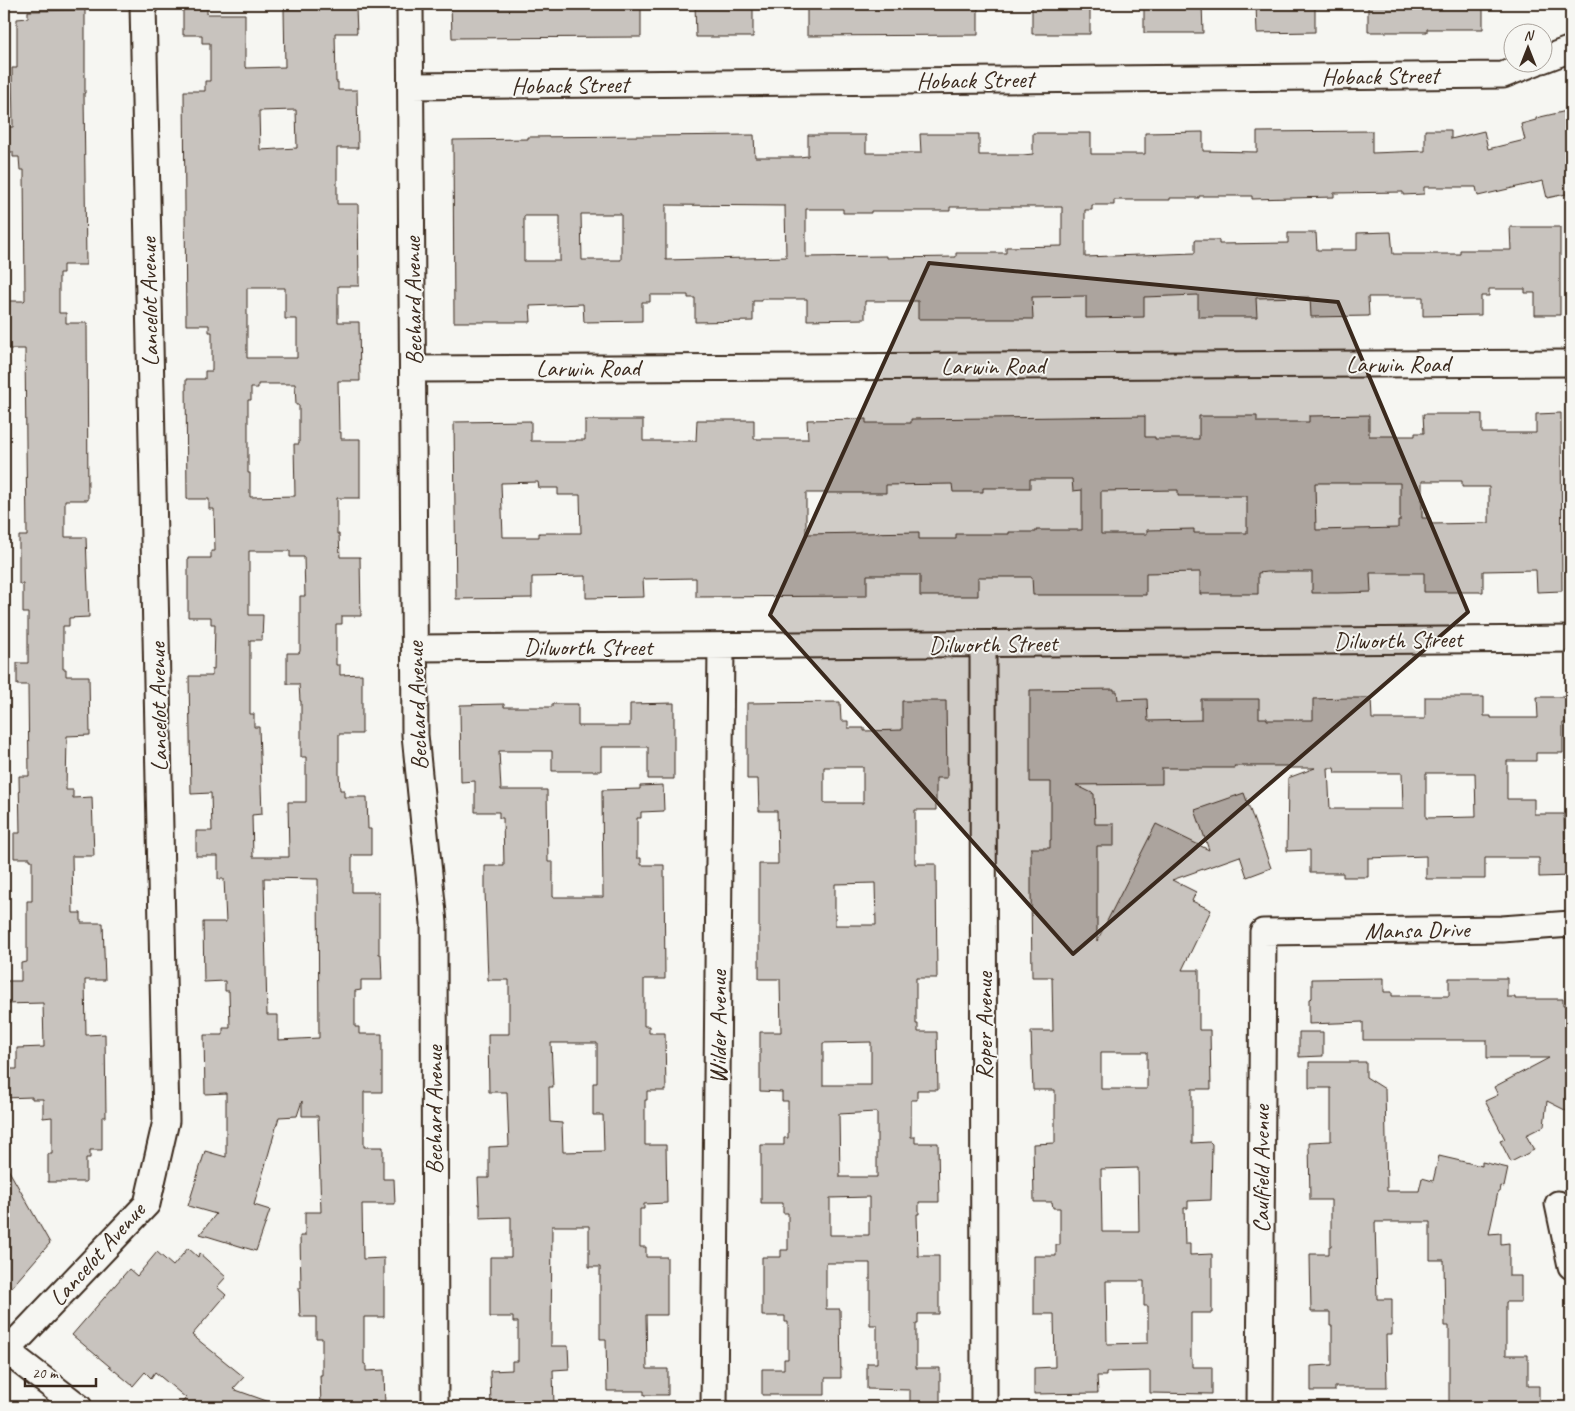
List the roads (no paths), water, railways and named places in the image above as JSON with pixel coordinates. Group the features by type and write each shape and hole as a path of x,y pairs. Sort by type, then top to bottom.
{"street":[{"name":"Lancelot Avenue","path":"5,1350 147,1204 166,1121 143,4"},
{"name":"Bechard Avenue","path":"410,4 414,369 415,735 434,923 435,1407"},
{"path":"1552,56 1571,49"},
{"name":"Hoback Street","path":"411,86 1504,75 1511,72"},
{"name":"Larwin Road","path":"414,369 1571,363"},
{"name":"Dilworth Street","path":"415,648 1571,639"},
{"name":"Roper Avenue","path":"983,644 984,1407"},
{"name":"Wilder Avenue","path":"714,1407 721,646"},
{"name":"Mansa Drive","path":"1263,932 1502,929 1571,924"},
{"name":"Caulfield Avenue","path":"1260,1407 1263,932"},
{"path":"1558,1204 1571,1266"},
{"path":"5,1350 79,1407"}]}
